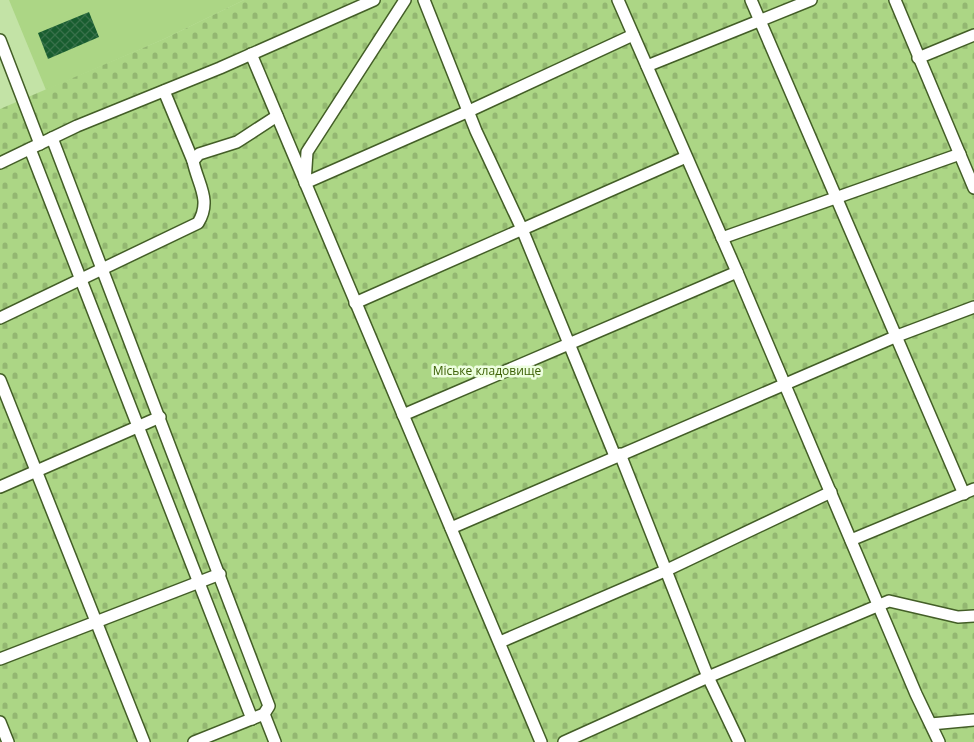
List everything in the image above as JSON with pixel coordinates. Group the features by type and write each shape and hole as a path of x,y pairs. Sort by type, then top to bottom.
{"lane":[{"path":"0,162 77,126 251,54 374,0"},
{"path":"305,182 307,152 405,0"},
{"path":"424,0 468,111 522,229 569,346 667,570 708,677 739,742"},
{"path":"618,0 939,742"},
{"path":"750,0 897,336 969,491 851,540"},
{"path":"647,66 812,0"},
{"path":"895,0 918,58 973,181"},
{"path":"305,182 468,111 633,35"},
{"path":"918,58 974,35"},
{"path":"0,40 81,280 252,719"},
{"path":"251,54 541,742"},
{"path":"0,318 198,223 204,214 206,201 193,161 164,90"},
{"path":"193,161 199,154 237,142 277,116"},
{"path":"52,138 269,706 264,714 194,742"},
{"path":"722,238 960,154"},
{"path":"355,303 686,157"},
{"path":"403,415 569,346 737,272"},
{"path":"451,528 897,336 974,307"},
{"path":"0,380 98,621 144,742"},
{"path":"0,487 160,418"},
{"path":"500,642 667,570 831,492"},
{"path":"0,659 220,574"},
{"path":"564,742 708,677 889,601 958,617 974,616"},
{"path":"264,714 275,742"},
{"path":"931,724 974,720"},
{"path":"0,722 8,742"}],"green space":[{"path":"9,0 244,0 164,39 46,90"},
{"name":"Міське кладовище","path":"244,0 974,0 974,742 0,742 0,109 164,39"}],"building":[{"path":"89,12 99,37 48,59 38,33"}]}
